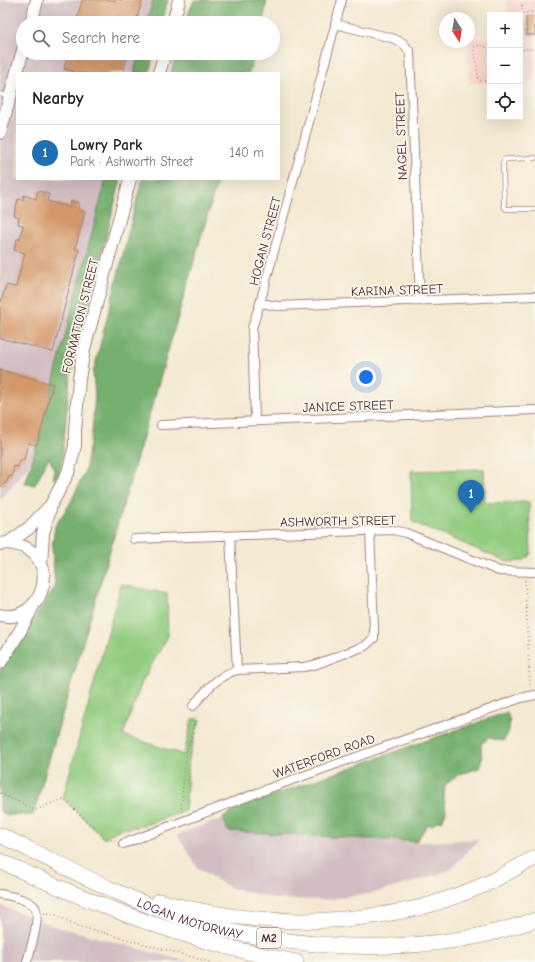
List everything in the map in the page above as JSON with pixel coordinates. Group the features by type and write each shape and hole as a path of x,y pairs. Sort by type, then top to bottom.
{"highway":[{"name":"LOGAN MOTORWAY","path":"0,835 142,902 176,916 216,929 292,942 339,946 389,946 462,939 507,929 535,920"},
{"path":"142,902 156,900 193,910 278,920 314,921 363,917 414,909 437,903 484,885 535,858"},
{"name":"LOGAN MOTORWAY","path":"0,861 63,890 152,924 228,947 296,962"}],"main road":[{"path":"33,16 37,0"},
{"path":"175,16 179,0"},
{"path":"0,133 5,96 19,60"},
{"path":"159,72 163,60"},
{"name":"FORMATION STREET","path":"34,605 44,586 44,575 41,564 43,533 51,505 68,473 75,446 78,379 84,349 130,180"},
{"name":"FORMATION STREET","path":"4,544 29,528 51,505"},
{"path":"4,544 18,544 28,549 41,564"},
{"path":"0,615 15,615 25,612 34,605"},
{"path":"0,663 34,605"}],"street":[{"name":"HOGAN STREET","path":"255,421 252,328 342,0"},
{"name":"NAGEL STREET","path":"336,24 392,38 404,43 410,52 420,301"},
{"name":"KARINA STREET","path":"260,303 276,306 535,296"},
{"name":"JANICE STREET","path":"161,425 535,410"},
{"path":"193,706 215,681 226,674 237,670 304,667 314,665 365,646 374,638 370,530"},
{"name":"ASHWORTH STREET","path":"134,539 393,530 406,533 499,571 525,573 535,572"},
{"path":"230,536 237,670"},
{"name":"WATERFORD ROAD","path":"123,844 140,836 183,822 285,783 499,706 533,696"},
{"path":"0,894 26,901 33,905 37,912 37,920 27,962"}],"lane":[{"path":"535,158 507,159 504,160 503,164 504,206 506,209 535,209"}],"path":[{"path":"522,5 523,13 535,12"},
{"path":"487,48 479,45 474,47 473,54 477,62 477,74 479,80 487,81"},
{"path":"523,51 535,49"},
{"path":"525,573 533,696"},
{"path":"183,822 181,806 186,753 196,720 193,706"},
{"path":"0,793 35,810 63,799 105,838 123,844"},
{"path":"37,912 54,914 78,926 210,962"}],"shaded area":[{"path":"0,0 153,0 149,16 16,16 16,60 137,60 134,72 16,72 16,180 106,180 33,459 0,501"},
{"path":"506,0 535,0 535,80 523,82 523,12 507,12"},
{"path":"487,38 487,83 469,84 468,48 475,48 475,39"},
{"path":"223,818 228,831 409,843 480,839 450,870 417,881 373,893 324,900 277,899 229,887 198,868 177,835"},
{"path":"0,905 54,926 189,962 0,962"}],"green space":[{"path":"153,0 168,0 164,16 149,16"},
{"path":"194,0 267,0 264,16 188,16"},
{"path":"137,60 152,60 149,72 134,72"},
{"path":"174,60 253,60 249,72 171,72"},
{"path":"106,180 121,180 70,377 62,461 59,474 54,480 54,469 49,457 35,485 25,484 37,445"},
{"path":"142,180 218,180 33,815 6,815 0,811 0,670 55,587 52,548 55,526 71,502 85,471 92,432 95,396 93,373"},
{"path":"484,469 485,503 529,502 531,554 523,561 507,562 412,522 411,471"},
{"path":"121,584 167,594 168,636 142,682 123,735 184,755 192,719 200,719 189,757 185,811 141,826 118,830 104,839 63,798"},
{"path":"507,712 510,727 506,738 503,741 489,738 481,744 482,759 479,768 458,775 445,785 444,799 446,812 442,821 437,821 433,825 427,825 416,842 228,831 223,818 237,808"}],"building":[{"path":"82,0 142,0 138,16 78,16"},
{"path":"526,17 535,17 535,35 527,35"},
{"path":"66,60 126,60 123,72 74,72 64,69"},
{"path":"38,191 49,194 47,201 70,207 71,201 79,203 78,210 85,212 75,249 79,250 53,352 0,338 0,302 6,285 16,287 25,253 14,250 17,239 20,239 23,225 18,224 19,218 14,216 18,199 23,200 24,195 36,199"},
{"path":"0,370 53,384 37,445 28,443 24,460 20,460 18,467 14,466 12,477 9,476 7,482 0,487"}],"place":[{"name":"Lowry Park","path":"471,513"}]}
